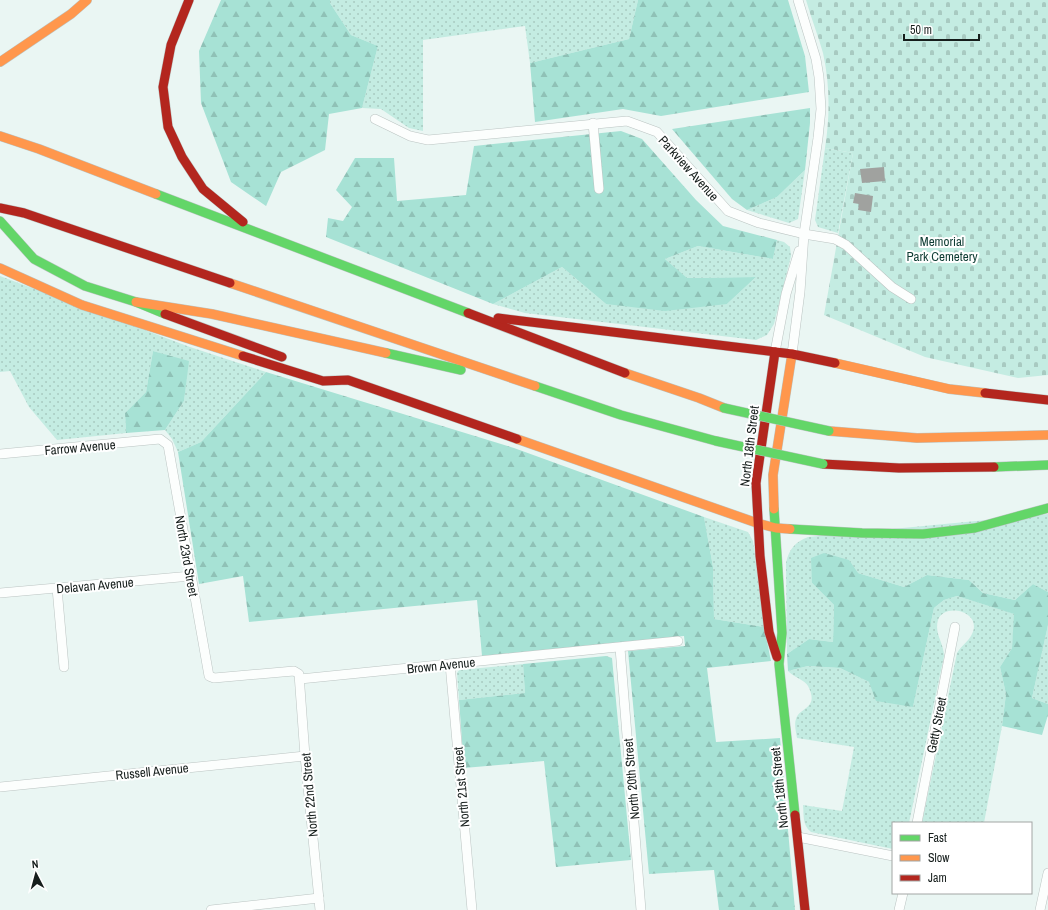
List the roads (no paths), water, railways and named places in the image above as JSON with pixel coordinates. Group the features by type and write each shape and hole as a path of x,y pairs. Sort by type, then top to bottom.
{"main road":[{"path":"0,62 71,14 86,0"},
{"path":"189,0 171,45 163,87 168,128 182,158 203,189 254,231"},
{"path":"0,136 39,149 634,376 724,408 829,431 917,438 1048,435"},
{"path":"0,208 24,213 621,415 716,441 823,464 899,468 1013,467 1048,465"},
{"path":"0,221 34,259 86,286 136,302 212,332 290,360"},
{"path":"0,268 82,304 323,381 348,380"},
{"path":"136,302 212,314 545,389"},
{"path":"474,315 792,354 949,389 1048,400"},
{"name":"North 18th Street","path":"775,352 756,483 757,523 769,632 780,664"},
{"name":"North 18th Street","path":"792,354 773,475 773,498 782,633 780,664 805,910"},
{"path":"326,372 757,523 776,528 862,533 923,534 975,528 1048,508"}],"street":[{"name":"North 18th Street","path":"792,354 800,292 804,234 821,109 816,59 798,0"},
{"name":"Parkview Avenue","path":"375,119 410,136 428,140 593,123 627,121 657,132 728,211 759,223 804,234 835,239 846,245 892,286 910,299"},
{"path":"593,123 599,189"},
{"name":"North 18th Street","path":"775,352 786,294 804,234"},
{"name":"Farrow Avenue","path":"0,454 160,440"},
{"name":"North 23rd Street","path":"160,440 168,445 209,676 214,678 294,671 299,674 300,679"},
{"name":"Delavan Avenue","path":"0,593 191,576"},
{"path":"57,588 64,667"},
{"name":"Getty Street","path":"916,822 955,628"},
{"name":"Brown Avenue","path":"300,679 678,641"},
{"name":"North 20th Street","path":"620,648 642,910"},
{"name":"North 21st Street","path":"450,664 472,910"},
{"name":"North 22nd Street","path":"300,679 305,756 320,910"},
{"name":"Russell Avenue","path":"0,787 305,756"},
{"path":"798,838 892,856"},
{"path":"1040,910 1048,873"},
{"path":"899,910 903,894"},
{"path":"211,910 319,898"}],"park label":[{"name":"Memorial Park Cemetery","path":"942,248"}]}
